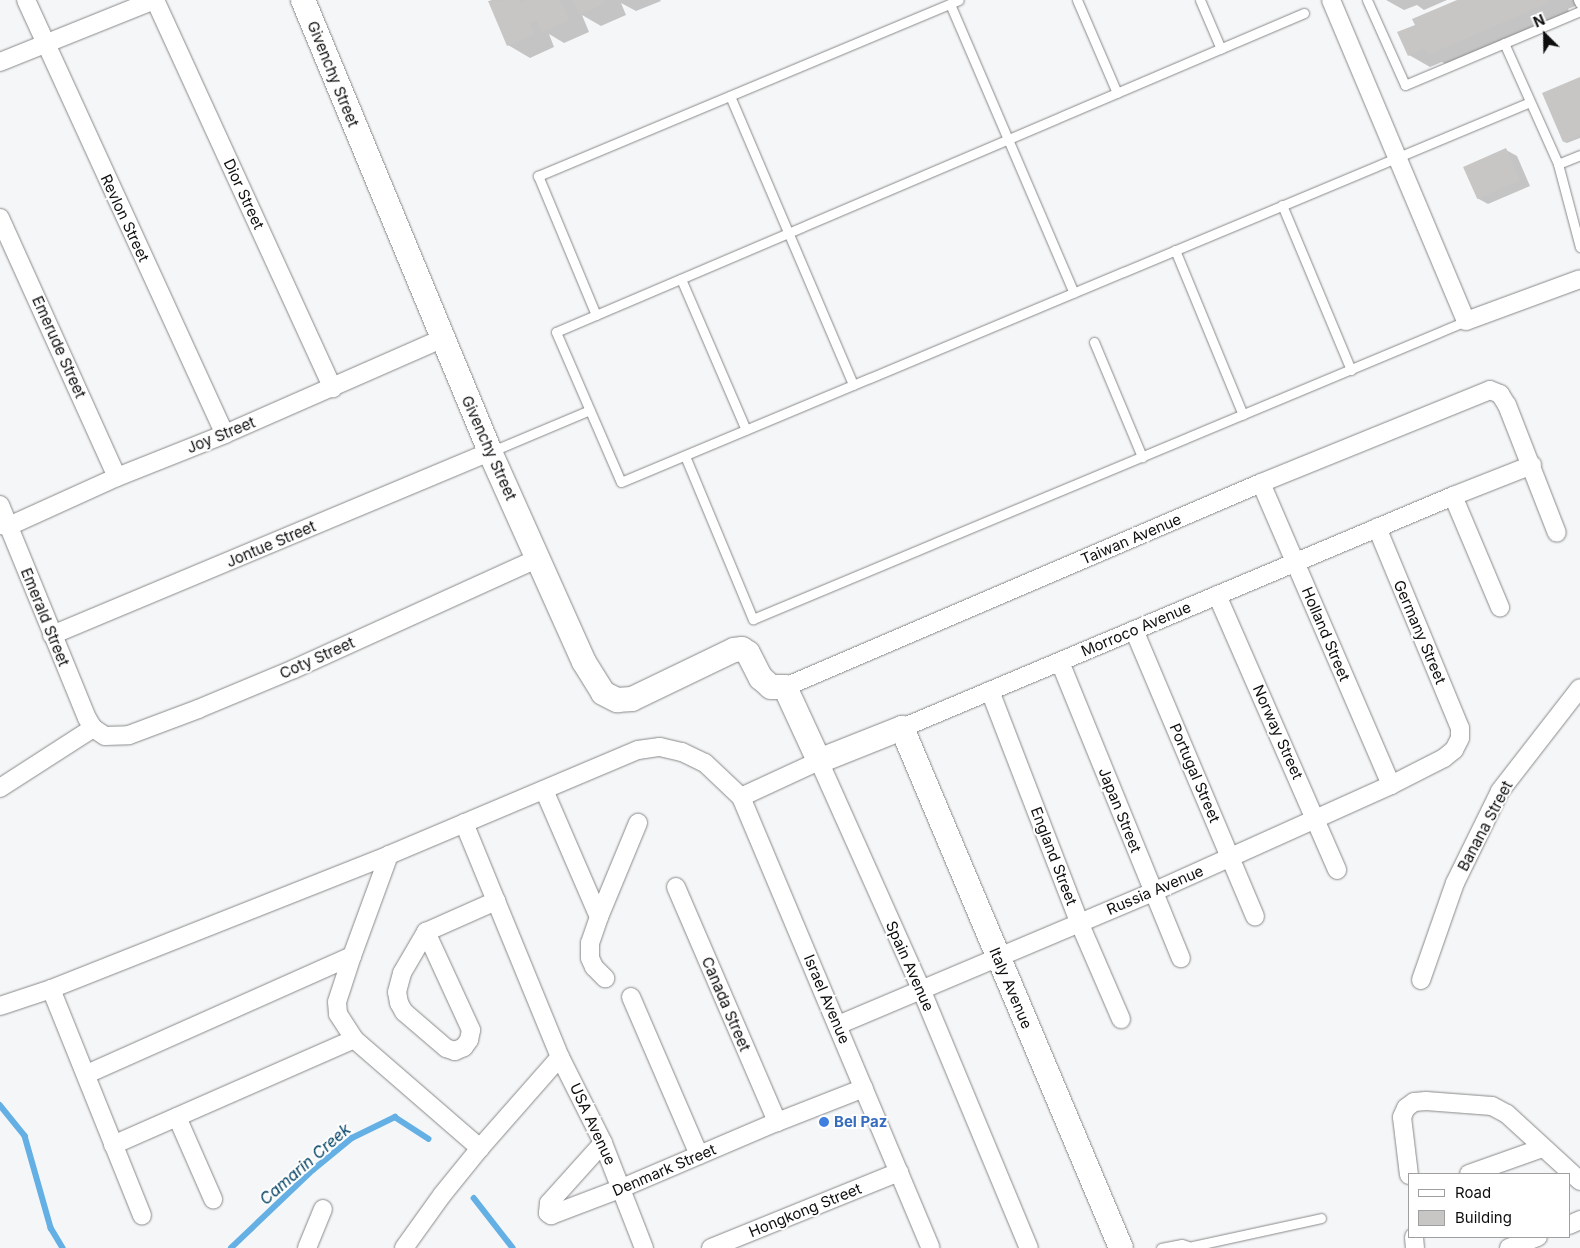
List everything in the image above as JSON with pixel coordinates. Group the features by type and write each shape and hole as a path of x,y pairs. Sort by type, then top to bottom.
{"street":[{"name":"Revlon Street","path":"26,0 225,434"},
{"path":"0,62 155,0"},
{"name":"Dior Street","path":"155,0 333,388"},
{"name":"Givenchy Street","path":"302,0 490,452 584,662 603,693 616,700 632,699 734,650 742,649 748,653 761,678 771,687 784,688"},
{"path":"1331,0 1466,321 1580,279"},
{"name":"Emerude Street","path":"0,218 116,478"},
{"name":"Joy Street","path":"5,525 225,434 442,339"},
{"name":"Taiwan Avenue","path":"784,688 1261,483 1490,390 1500,394 1507,405 1532,465"},
{"name":"Jontue Street","path":"52,635 490,452"},
{"path":"1532,465 1557,533"},
{"name":"Morroco Avenue","path":"741,797 819,761 1060,662 1453,496 1532,465"},
{"name":"Holland Street","path":"1261,483 1391,785"},
{"path":"1453,496 1500,607"},
{"name":"Emerald Street","path":"0,505 5,525 93,728"},
{"name":"Germany Street","path":"1377,528 1460,728 1460,738"},
{"name":"Coty Street","path":"93,728 105,736 129,735 294,669 537,558"},
{"name":"Norway Street","path":"1217,595 1338,870"},
{"name":"Portugal Street","path":"1134,630 1255,916"},
{"name":"Japan Street","path":"1060,662 1153,892 1182,958"},
{"name":"Spain Avenue","path":"784,688 819,761 921,989 1029,1248"},
{"name":"Banana Street","path":"1421,980 1455,883 1500,791 1580,688"},
{"name":"England Street","path":"990,691 1079,922 1121,1019"},
{"path":"0,788 93,728"},
{"name":"Italy Avenue","path":"902,728 1121,1248"},
{"name":"Russia Avenue","path":"838,1025 1153,892 1391,785 1444,758 1454,750 1460,738"},
{"name":"Israel Avenue","path":"0,1006 51,989 389,855 638,750 660,747 682,752 705,763 741,797 838,1025 928,1247"},
{"path":"544,790 599,917"},
{"name":"USA Avenue","path":"464,823 560,1057 604,1143 644,1248"},
{"path":"606,978 594,967 590,958 590,943 638,823"},
{"path":"389,855 337,1002 338,1014 354,1039 475,1154"},
{"name":"Canada Street","path":"676,887 777,1122"},
{"path":"426,932 471,1030 469,1040 464,1047 455,1051 446,1048 404,1012 399,1003 397,992 402,973 426,932 496,902"},
{"path":"86,1074 352,956"},
{"path":"51,989 142,1216"},
{"path":"631,997 699,1155"},
{"path":"113,1145 354,1039"},
{"path":"404,1248 442,1195 475,1154 560,1057"},
{"name":"Denmark Street","path":"604,1143 550,1203 548,1213 551,1215 622,1188 777,1122 864,1088"},
{"path":"1409,1173 1402,1117 1406,1108 1414,1102 1492,1106 1507,1114 1523,1127 1542,1148 1580,1181"},
{"path":"177,1117 213,1199"},
{"path":"1472,1173 1542,1148"},
{"name":"Hongkong Street","path":"711,1248 899,1172"},
{"path":"306,1248 323,1209"},
{"path":"1509,1248 1535,1238"}],"lane":[{"path":"1077,0 1117,93"},
{"path":"1200,0 1221,49"},
{"path":"1367,0 1405,85 1580,11"},
{"path":"1578,0 1580,4"},
{"path":"596,315 538,176 955,2 1008,140 1074,293"},
{"path":"1304,13 556,332 621,482 1530,102"},
{"path":"1504,43 1558,164 1580,247"},
{"path":"730,96 853,385"},
{"path":"1558,164 1579,158"},
{"path":"1282,205 1351,370"},
{"path":"1175,250 1243,415"},
{"path":"681,279 746,430"},
{"path":"686,456 753,619 1466,321"},
{"path":"1094,342 1142,457"},
{"path":"490,452 590,410"},
{"path":"1161,1248 1182,1244 1194,1247 1321,1218"}],"building":[{"path":"519,0 520,3 527,0 560,0 569,20 542,32 537,20 529,23 534,35 507,46 488,1"},
{"path":"573,0 604,0 606,3 579,15"},
{"path":"1457,0 1549,0 1550,2 1428,55 1425,48 1408,56 1397,32 1415,25 1412,19"},
{"path":"1580,77 1580,135 1563,142 1542,93"},
{"path":"1506,148 1520,180 1477,199 1463,167"}],"waterway":[{"name":"Camarin Creek","path":"0,1105 25,1136 51,1228 63,1248"},
{"name":"Camarin Creek","path":"231,1248 313,1170 352,1138 395,1117 429,1139"},
{"name":"Camarin Creek","path":"474,1198 513,1248"}],"place":[{"name":"Bel Paz","path":"824,1122"}]}
